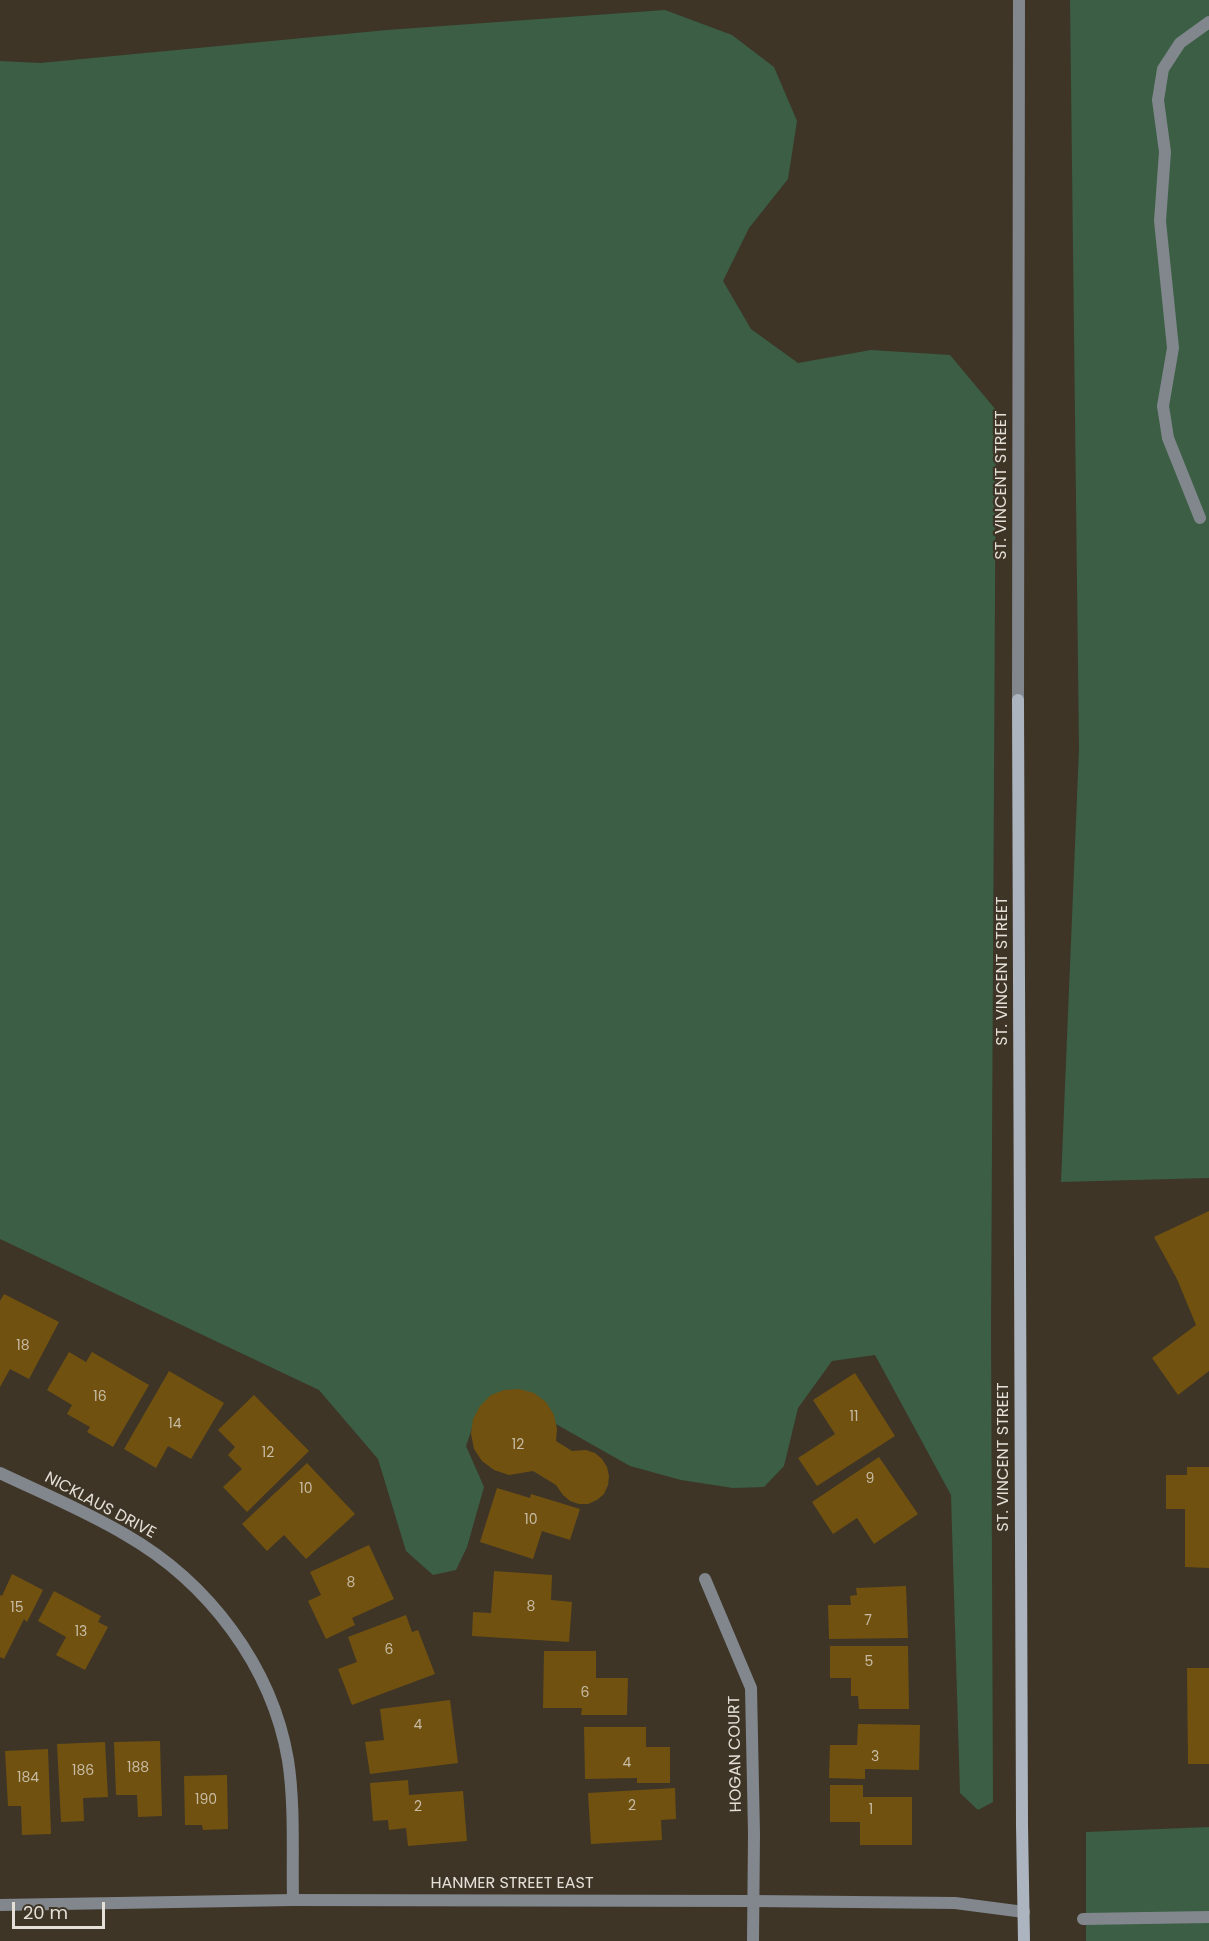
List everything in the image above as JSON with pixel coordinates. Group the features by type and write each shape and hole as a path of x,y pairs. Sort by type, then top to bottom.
{"main road":[{"name":"ST. VINCENT STREET","path":"1018,700 1024,1941"}],"street":[{"name":"ST. VINCENT STREET","path":"1018,0 1018,700"},
{"path":"1200,518 1168,438 1163,406 1173,348 1160,221 1165,152 1158,100 1163,69 1180,43 1209,22"},
{"name":"NICKLAUS DRIVE","path":"0,1473 126,1535 168,1562 207,1598 238,1637 261,1676 278,1716 288,1760 293,1900"},
{"name":"HOGAN COURT","path":"705,1579 751,1688 754,1834 753,1941"},
{"name":"HANMER STREET EAST","path":"0,1905 293,1900 753,1901 955,1903 1024,1912"},
{"path":"1083,1920 1209,1917"}],"green space":[{"path":"1070,0 1209,0 1209,1178 1061,1182 1079,749"},
{"path":"665,10 732,35 774,67 797,121 788,179 749,228 723,281 751,329 798,363 871,350 950,355 996,410 991,1328 993,1802 978,1810 960,1793 951,1495 875,1355 832,1361 798,1408 784,1466 764,1487 733,1488 681,1480 630,1466 554,1423 475,1420 466,1446 484,1487 467,1547 456,1570 433,1575 406,1551 378,1459 319,1390 0,1239 0,61 40,63 387,30"},
{"path":"1209,1827 1209,1941 1086,1941 1086,1832"}],"building":[{"path":"1209,1211 1209,1371 1178,1395 1152,1358 1196,1325 1177,1279 1154,1237"},
{"path":"4,1294 59,1322 29,1379 10,1369 0,1387 0,1301"},
{"path":"69,1352 86,1362 92,1352 149,1385 113,1447 87,1432 90,1427 67,1414 72,1405 47,1390"},
{"path":"169,1371 224,1403 191,1459 168,1446 156,1468 124,1449"},
{"path":"855,1373 895,1436 817,1486 798,1458 835,1434 813,1400"},
{"path":"519,1389 534,1393 546,1402 554,1415 557,1429 556,1441 572,1451 586,1450 602,1459 607,1467 608,1485 604,1494 597,1500 588,1504 570,1501 556,1485 533,1471 509,1475 494,1470 482,1461 474,1449 471,1434 473,1419 480,1406 491,1395 504,1390"},
{"path":"254,1395 309,1451 247,1512 223,1487 242,1469 228,1455 235,1447 218,1430"},
{"path":"879,1457 918,1514 874,1544 857,1518 833,1534 812,1502"},
{"path":"307,1463 355,1514 306,1559 284,1535 267,1551 242,1524"},
{"path":"1187,1467 1209,1467 1209,1568 1185,1567 1185,1509 1166,1509 1166,1475 1187,1475"},
{"path":"497,1488 530,1498 531,1494 580,1509 570,1540 542,1531 533,1559 480,1542"},
{"path":"369,1545 394,1599 352,1618 355,1625 326,1639 308,1601 321,1595 310,1572"},
{"path":"494,1571 552,1575 551,1600 572,1602 569,1642 472,1636 473,1612 491,1613"},
{"path":"12,1574 43,1590 27,1622 24,1619 4,1659 0,1657 0,1595 2,1596"},
{"path":"906,1586 908,1638 829,1639 828,1605 851,1605 850,1596 857,1595 856,1588"},
{"path":"54,1591 101,1616 98,1622 108,1627 85,1670 56,1655 66,1637 38,1621"},
{"path":"406,1615 412,1632 418,1630 435,1674 352,1705 338,1669 357,1662 348,1637"},
{"path":"830,1646 908,1646 909,1709 859,1709 858,1696 851,1696 851,1678 830,1678"},
{"path":"544,1651 596,1651 596,1678 628,1678 627,1715 581,1715 582,1708 543,1708"},
{"path":"1187,1668 1209,1668 1209,1764 1188,1764"},
{"path":"450,1700 458,1763 370,1774 365,1742 384,1740 380,1709"},
{"path":"858,1724 920,1725 919,1770 865,1769 865,1779 829,1778 830,1745 857,1745"},
{"path":"584,1727 646,1727 646,1747 670,1747 670,1783 637,1783 637,1778 585,1779"},
{"path":"160,1741 162,1816 138,1817 137,1795 116,1795 114,1742"},
{"path":"105,1742 108,1797 83,1798 84,1821 61,1822 57,1744"},
{"path":"48,1749 51,1834 22,1835 21,1806 8,1806 5,1751"},
{"path":"227,1775 228,1829 203,1830 202,1825 185,1825 184,1776"},
{"path":"408,1780 409,1795 463,1791 467,1841 408,1846 406,1828 389,1830 388,1820 373,1821 370,1783"},
{"path":"830,1785 863,1785 863,1797 912,1797 912,1845 860,1845 860,1822 830,1822"},
{"path":"675,1788 676,1819 661,1820 662,1840 591,1844 588,1793"}]}
